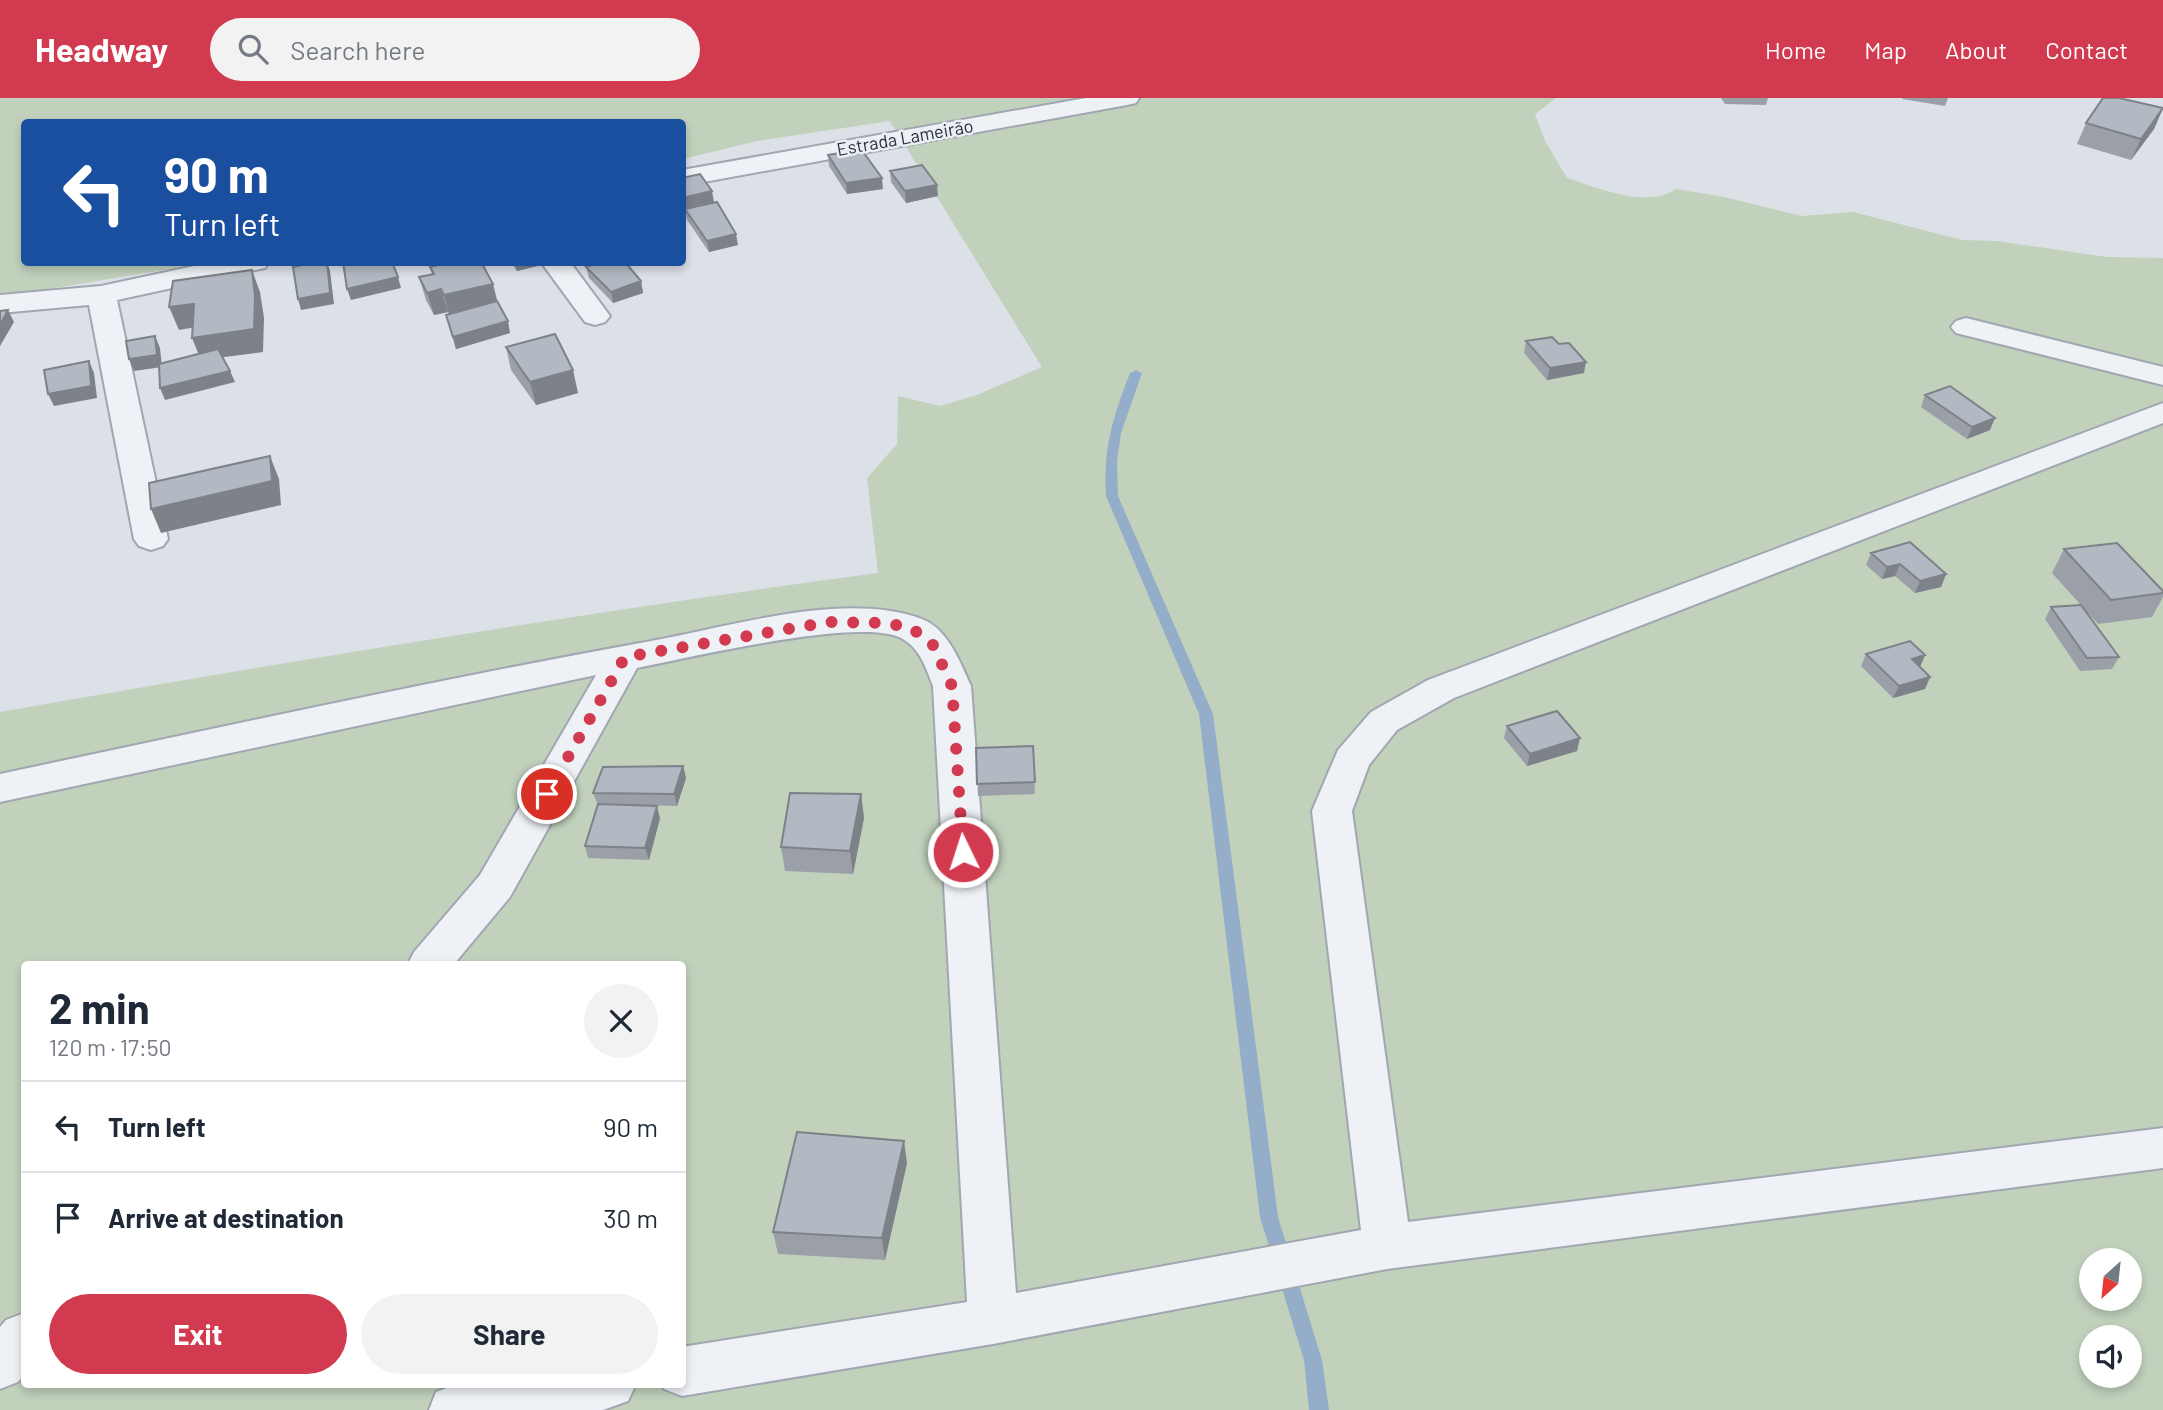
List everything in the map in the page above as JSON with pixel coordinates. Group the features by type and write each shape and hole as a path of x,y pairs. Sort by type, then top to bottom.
{"street":[{"name":"Estrada Lameirão","path":"686,177 1127,98"},
{"path":"0,304 101,295 236,266"},
{"path":"558,266 595,316"},
{"path":"101,295 151,539"},
{"path":"1966,327 2163,376"},
{"path":"1387,1247 1332,811 1352,760 1384,721 1441,688 2163,412"},
{"path":"0,788 625,657 829,622 887,623 911,628 932,643 952,686 993,1321"},
{"path":"432,961 495,886 625,657"},
{"path":"686,1371 993,1321 1387,1247 2163,1148"},
{"path":"0,1366 21,1342"},
{"path":"455,1410 586,1388"}],"green space":[{"path":"0,98 1556,98 1535,114 1545,141 1567,178 1622,195 1651,197 1676,189 1724,197 1802,216 1853,212 1962,240 1997,241 2107,257 2163,258 2163,1410 0,1410 0,712 439,638 878,573 867,478 897,444 898,396 940,406 977,395 1042,367 890,121 757,141 686,158 686,119 21,119 21,266 188,266 0,297"}],"building":[{"path":"2103,98 2119,98 2163,108 2141,139 2086,123"},
{"path":"861,149 882,178 846,183 828,155"},
{"path":"922,165 937,185 905,191 890,171"},
{"path":"700,174 712,191 686,197 686,177"},
{"path":"717,202 736,234 707,241 686,209"},
{"path":"327,266 330,293 298,299 293,267"},
{"path":"344,266 394,266 398,277 347,289"},
{"path":"483,266 493,284 444,295 441,289 427,293 419,277 434,274 430,267"},
{"path":"628,266 641,281 611,292 586,267"},
{"path":"252,270 255,296 254,329 192,338 194,304 169,307 173,281"},
{"path":"497,301 508,321 453,337 446,315"},
{"path":"8,310 0,325 0,311"},
{"path":"555,334 573,370 530,382 506,347"},
{"path":"155,336 157,355 129,359 126,341"},
{"path":"1552,337 1559,344 1569,343 1586,362 1550,368 1526,341"},
{"path":"218,349 230,371 160,388 159,364"},
{"path":"89,361 91,386 48,394 44,370"},
{"path":"1950,386 1995,418 1972,427 1925,395"},
{"path":"270,456 272,481 151,509 149,483"},
{"path":"1910,542 1946,574 1920,581 1900,564 1887,567 1871,553"},
{"path":"2117,543 2163,593 2111,600 2064,549"},
{"path":"2081,605 2119,657 2087,658 2051,607"},
{"path":"1910,641 1925,655 1912,659 1930,677 1899,686 1866,654"},
{"path":"1557,711 1580,738 1530,754 1507,726"},
{"path":"1033,746 1035,782 977,784 976,748"},
{"path":"683,766 674,794 593,793 603,767"},
{"path":"790,793 861,794 850,851 781,847"},
{"path":"598,804 657,806 645,848 585,846"},
{"path":"797,1132 904,1141 882,1238 773,1232"}],"waterway":[{"path":"1136,373 1112,446 1112,496 1206,714 1269,1217 1313,1360 1319,1410"}],"route":[{"path":"547,794 625,657 829,622 887,623 911,628 932,643 952,686 963,852"}]}
